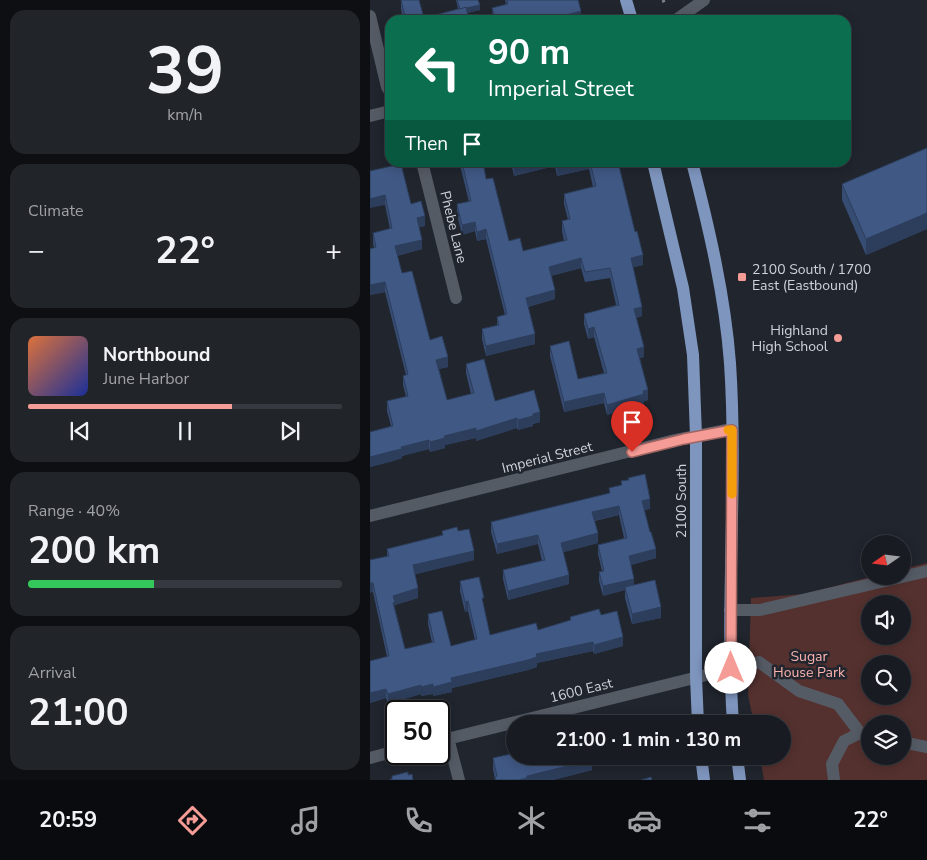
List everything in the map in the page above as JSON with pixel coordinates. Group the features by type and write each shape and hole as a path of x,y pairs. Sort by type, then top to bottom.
{"main road":[{"path":"626,0 630,15"},
{"name":"2100 South","path":"654,167 684,288 690,324 695,386 698,715"},
{"path":"693,167 721,293 730,363 732,430 730,610 733,715"},
{"path":"702,765 704,780"},
{"path":"738,765 740,780"}],"street":[{"path":"683,15 704,0"},
{"path":"370,16 385,76"},
{"path":"370,116 385,112"},
{"name":"Phebe Lane","path":"423,167 456,298"},
{"name":"Imperial Street","path":"370,516 696,436 732,430"},
{"path":"730,610 760,610 927,571"},
{"name":"1600 East","path":"450,738 759,662 799,691 838,704 861,730"},
{"path":"834,780 832,764 844,741 861,735"},
{"path":"911,744 927,747"},
{"path":"370,758 385,754"},
{"path":"450,755 459,780"}],"green space":[{"name":"Sugar House Park","path":"927,563 927,780 764,780 762,765 791,765 791,715 752,715 748,695 751,598 804,594 861,579 861,585 911,585 911,567"}],"building":[{"path":"401,0 419,0 423,15 405,15"},
{"path":"457,0 478,0 480,5 460,9"},
{"path":"507,0 578,0 581,11 566,15 494,15 492,8 508,4"},
{"path":"466,7 468,15 435,15"},
{"path":"927,148 927,213 866,239 842,184"},
{"path":"388,167 402,167 411,204 421,201 425,216 417,218 422,240 395,246 402,273 412,271 430,340 442,336 448,357 436,360 447,400 474,393 466,364 484,359 495,401 534,390 540,412 518,420 517,418 476,431 476,428 444,436 445,438 401,447 402,449 370,457 370,432 393,426 387,401 408,396 403,376 408,374 385,282 370,285 370,249 376,247 373,233 392,228 385,195 370,199 370,171"},
{"path":"463,167 484,167 486,179 493,178 509,241 520,238 523,251 567,240 562,221 570,219 564,194 596,186 591,167 619,167 635,232 637,231 643,255 631,258 642,307 634,309 644,347 637,349 648,390 643,391 644,394 607,405 604,393 564,402 550,346 569,341 578,379 607,373 594,327 588,329 584,314 619,305 610,268 585,272 581,258 549,267 555,290 526,298 535,334 486,346 482,329 499,325 497,317 507,314 486,229 477,232 475,222 462,225 457,204 471,201"},
{"path":"645,474 650,499 642,501 656,549 629,556 634,579 603,586 599,572 604,571 598,545 627,538 619,506 592,512 598,533 561,543 569,575 508,591 503,570 545,560 538,535 497,544 491,522 610,493 609,488 622,485 621,481"},
{"path":"457,527 458,531 469,529 474,551 413,565 418,588 393,596 395,602 393,603 405,649 434,642 428,614 442,611 451,646 477,639 468,601 465,602 460,581 479,577 490,635 536,623 538,630 571,620 570,617 599,609 601,615 617,611 623,637 594,645 593,642 536,654 537,657 528,660 451,678 452,682 433,687 433,684 421,687 421,685 388,694 386,689 370,693 370,661 389,656 373,583 370,583 370,560 389,556 387,549 443,535 442,531"},
{"path":"655,580 661,607 632,614 625,587"},
{"path":"506,755 506,765 572,765 527,776 527,778 519,780 496,780 495,777 497,776 493,758"},
{"path":"408,772 408,775 412,774 413,780 389,780 392,779 392,776"},
{"path":"651,777 652,780 641,780"}],"slow traffic":[{"path":"728,430 732,430 732,494"}],"place":[{"name":"2100 South / 1700 East (Eastbound)","path":"742,277"},
{"name":"Highland High School","path":"838,338"}],"route":[{"path":"632,452 684,439 732,430 731,668"}]}
